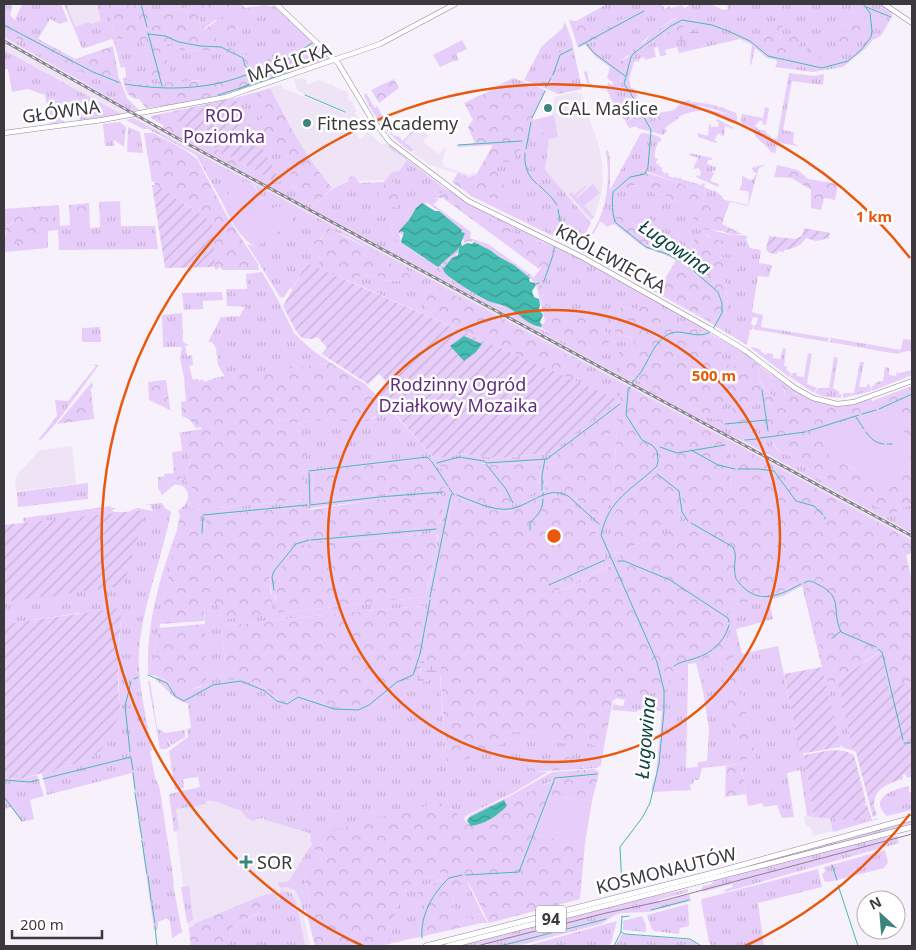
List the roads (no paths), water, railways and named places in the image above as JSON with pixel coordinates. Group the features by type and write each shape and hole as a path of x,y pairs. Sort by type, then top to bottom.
{"main road":[{"name":"KOSMONAUTÓW","path":"426,946 713,873 912,818"},
{"name":"KOSMONAUTÓW","path":"448,946 912,827"}],"street":[{"name":"KRÓLEWIECKA","path":"276,4 341,67 370,118 386,138 463,197 582,257 712,330 746,351 801,392 813,398 842,404 858,401 912,381"},
{"name":"MAŚLICKA","path":"122,116 226,97 380,44 454,4"},
{"path":"884,4 912,23"},
{"name":"GŁÓWNA","path":"4,133 122,116"}],"water":[{"path":"422,203 435,211 439,211 462,230 461,232 465,233 461,243 462,246 474,242 490,250 514,265 530,278 530,282 535,283 536,285 532,291 534,297 539,299 539,309 543,315 540,322 541,327 529,323 507,307 481,297 445,273 442,267 444,268 452,258 458,255 459,248 438,267 402,243 404,233 401,231 399,233 399,231"},
{"path":"464,336 482,344 476,352 464,361 450,346"},
{"path":"504,800 507,806 491,819 471,826 467,821 470,817"}],"waterway":[{"path":"141,4 147,27"},
{"name":"Ługowina","path":"713,329 722,313 722,303 718,292 687,265 667,254 646,247 615,222 613,215 613,192 630,177 645,174 648,167 651,130 624,84 631,57 671,26 682,20 712,25 728,31 750,41 768,56 822,68 848,61 861,50 871,37 870,13 863,4"},
{"path":"866,7 891,17"},
{"path":"579,46 644,11"},
{"path":"4,25 93,72 118,82"},
{"path":"148,33 162,86"},
{"path":"148,34 165,36 179,42 200,46 221,47 243,58 245,66 250,70"},
{"path":"253,72 287,60 312,43"},
{"path":"586,43 594,53 625,76"},
{"path":"553,75 560,55 572,49"},
{"path":"239,89 284,67"},
{"path":"125,84 157,88 206,86 253,72"},
{"path":"218,95 291,72"},
{"path":"546,87 551,78"},
{"path":"532,118 545,91"},
{"path":"305,95 345,112"},
{"path":"526,149 531,122"},
{"path":"458,145 522,141"},
{"path":"525,153 527,170 537,184"},
{"path":"539,185 557,205"},
{"path":"558,209 561,226 560,232"},
{"path":"553,252 555,247"},
{"path":"544,281 553,255"},
{"name":"Ługowina","path":"632,383 661,339 672,333 679,332 699,335 710,332"},
{"name":"Ługowina","path":"622,889 620,847 642,818 650,803 659,764 664,711 664,690 657,662 601,535 605,522 616,503 657,466 658,461 657,451 652,445 642,440 626,415 630,387"},
{"path":"762,390 768,431"},
{"path":"879,409 912,394"},
{"path":"437,463 459,457 484,461 486,463 547,459 620,404"},
{"path":"862,414 876,410"},
{"path":"808,431 859,415"},
{"path":"856,417 864,429"},
{"path":"725,424 766,420"},
{"path":"760,438 805,432"},
{"path":"866,432 878,443 884,444"},
{"path":"745,440 757,439"},
{"path":"887,444 892,444"},
{"path":"660,447 677,453 725,445"},
{"path":"691,450 718,465 735,469"},
{"path":"309,471 427,457 448,486"},
{"path":"542,490 545,459"},
{"path":"486,464 506,489 513,503"},
{"path":"738,469 774,471 796,501 814,506 823,515"},
{"path":"309,473 310,504"},
{"path":"657,474 679,491 682,512 688,521"},
{"path":"449,488 454,495"},
{"path":"310,505 443,492"},
{"path":"457,495 483,505 509,509 545,494 560,493 568,496 599,524"},
{"path":"430,597 452,494"},
{"path":"530,530 530,523 541,510 543,499"},
{"path":"203,515 307,505"},
{"path":"202,533 203,517"},
{"path":"691,523 733,547 736,578 740,584 757,596 772,596 801,584"},
{"path":"311,540 436,529"},
{"path":"274,590 272,577 274,571 296,544 309,540"},
{"path":"549,585 605,560"},
{"path":"618,561 624,561 670,580 728,618 729,622"},
{"path":"804,583 808,581 813,582 832,594 841,632 876,647"},
{"path":"148,675 167,683 175,696 184,701 213,685 241,681 265,691 277,701 287,704 298,697 334,709 358,710 369,705 397,682 413,675 420,654 430,600"},
{"path":"674,666 702,656 712,650 721,641 729,625"},
{"path":"832,638 841,631"},
{"path":"878,649 882,652 903,740"},
{"path":"134,679 138,677"},
{"path":"130,752 125,706 131,682"},
{"path":"904,743 912,743"},
{"path":"43,779 131,757"},
{"path":"131,758 133,770"},
{"path":"133,773 135,789"},
{"path":"466,875 519,872 555,778 597,774"},
{"path":"4,780 30,782 39,780"},
{"path":"135,793 139,819"},
{"path":"4,797 22,821"},
{"path":"139,821 142,838"},
{"path":"142,841 147,874"},
{"path":"832,865 837,880"},
{"path":"422,938 425,913 438,890 449,878 462,875"},
{"path":"148,876 151,900"},
{"path":"838,885 858,946"},
{"path":"651,910 689,900"},
{"path":"152,905 155,923"},
{"name":"Ługowina","path":"614,946 621,932 622,916"},
{"name":"Ługowina","path":"622,917 629,916"},
{"path":"500,946 606,919"},
{"path":"155,926 157,946"},
{"path":"621,932 625,934 690,939 700,945"}],"tram line":[{"path":"477,946 606,913 658,902 912,834"}],"railway":[{"path":"4,41 186,143 912,536"}],"place":[{"name":"CAL Maślice","path":"548,108"},
{"name":"Fitness Academy","path":"307,123"},
{"name":"SOR","path":"246,862"}],"park label":[{"name":"ROD Poziomka","path":"224,125"},
{"name":"Rodzinny Ogród Działkowy Mozaika","path":"458,394"}]}
